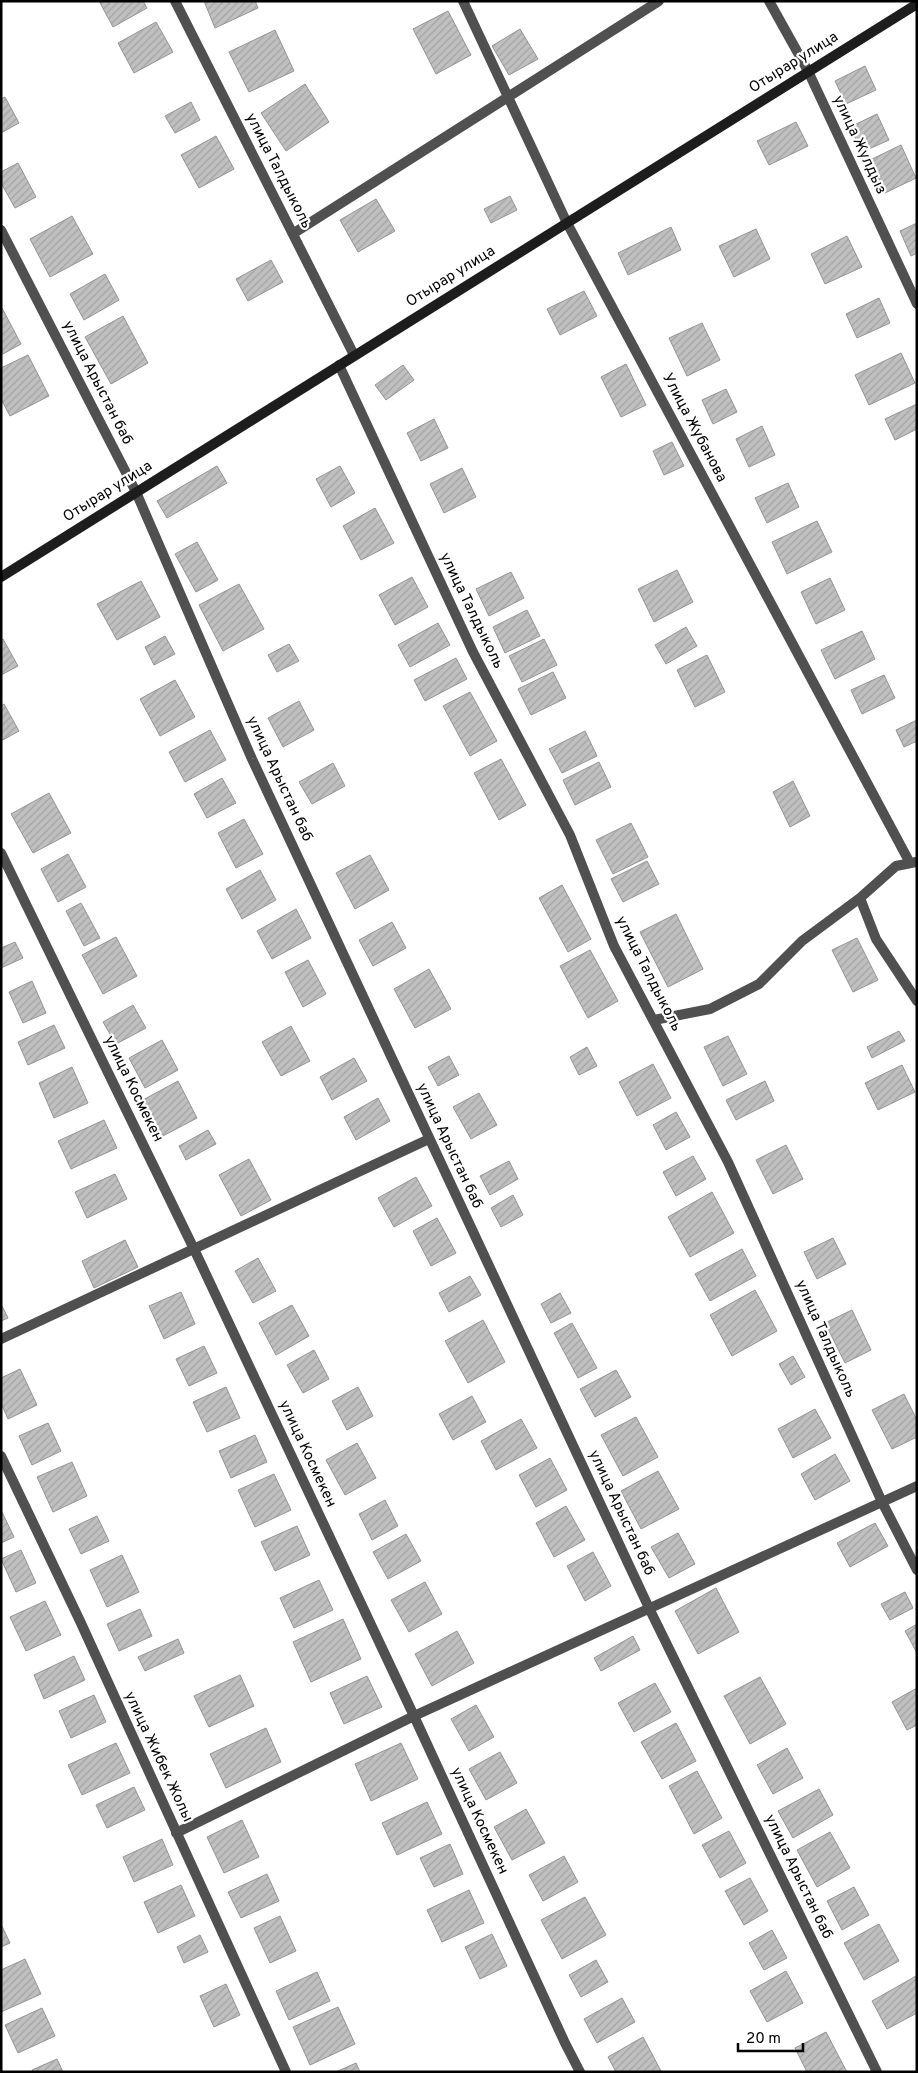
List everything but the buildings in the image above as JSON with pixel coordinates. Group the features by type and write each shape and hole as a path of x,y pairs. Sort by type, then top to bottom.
{"street":[{"name":"улица Талдыколь","path":"175,1 294,233 354,355"},
{"name":"Улица Жубанова","path":"463,1 567,223 913,862"},
{"path":"294,233 659,1"},
{"name":"улица Жулдыз","path":"769,1 808,71 917,304"},
{"name":"Отырар улица","path":"1,577 917,4"},
{"name":"улица Арыстан баб","path":"1,230 136,492 252,759 649,1608 877,2072"},
{"name":"улица Талдыколь","path":"339,365 473,652 570,834 614,946 728,1162 882,1502 917,1570"},
{"name":"улица Космекен","path":"1,852 194,1249 580,2072"},
{"path":"654,1020 710,1009 759,984 802,941 860,898 896,866 913,862"},
{"path":"860,898 876,939 917,1000"},
{"path":"1,1339 430,1139"},
{"name":"улица Жибек Жолы","path":"1,1456 80,1621 286,2072"},
{"path":"176,1833 414,1716 917,1486"}]}
